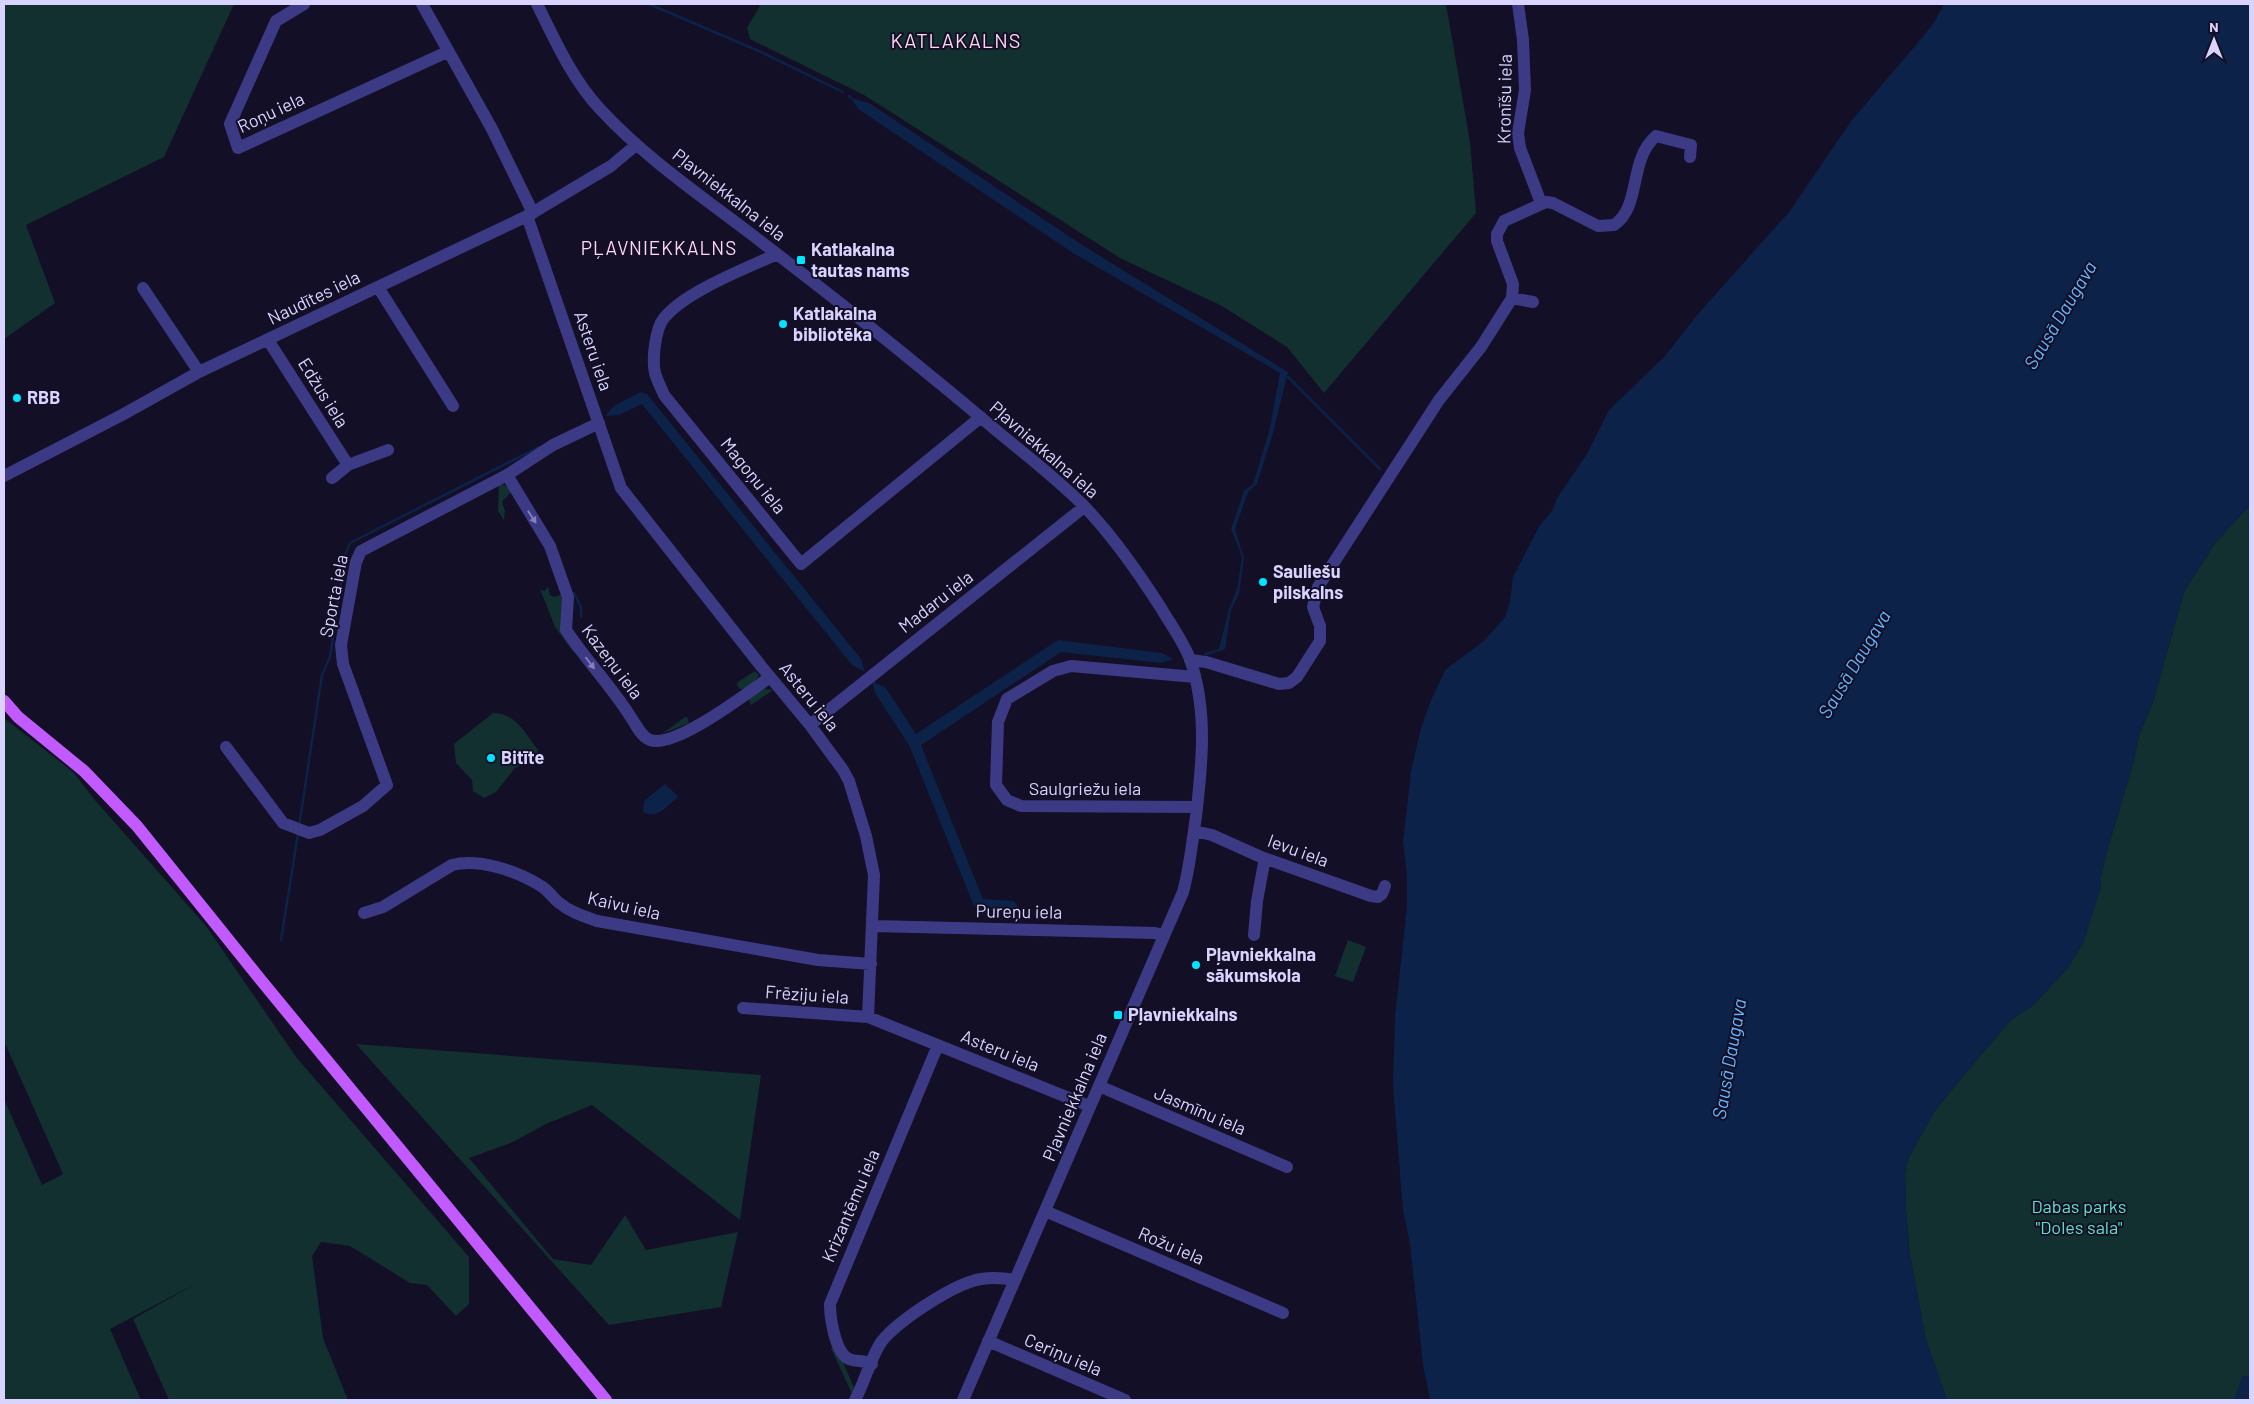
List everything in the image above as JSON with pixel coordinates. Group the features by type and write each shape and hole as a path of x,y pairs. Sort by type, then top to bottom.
{"main road":[{"path":"4,701 18,717 84,771 138,826 260,979 606,1400"},
{"path":"4,712 18,717"}],"street":[{"name":"Roņu iela","path":"304,4 276,21 230,124 238,148 447,52"},
{"name":"Asteru iela","path":"422,4 492,130 530,214 621,488 810,725 843,770 854,798 871,856 874,875 868,1017 1090,1106"},
{"name":"Pļavniekkalna iela","path":"536,4 569,67 586,92 598,108 636,145 777,254 981,417 1060,483 1084,507 1137,571 1182,643 1190,660 1202,709 1203,729 1197,807 1187,877 1176,910 963,1400"},
{"name":"Kronīšu iela","path":"1518,4 1523,40 1525,90 1518,133 1520,148 1541,203"},
{"path":"1190,660 1206,662 1279,684 1290,683 1297,677 1320,641 1320,626 1312,607 1318,588 1439,400 1481,347 1512,298 1513,284 1497,241 1497,234 1504,221 1541,203 1553,203 1598,226 1614,225 1624,217 1640,159 1647,144 1656,136 1670,138 1691,145 1690,157"},
{"name":"Naudītes iela","path":"4,476 122,415 199,372 530,214 611,166 636,145"},
{"name":"Magoņu iela","path":"777,254 697,293 676,306 662,319 654,345 655,373 664,394 800,564 981,417"},
{"path":"378,287 453,406"},
{"path":"143,288 199,372"},
{"path":"1512,298 1533,302"},
{"name":"Edžus iela","path":"268,340 348,465"},
{"name":"Sporta iela","path":"226,747 282,823 309,833 320,830 363,806 388,785 343,664 341,645 356,562 361,551 507,475 553,445 599,423"},
{"path":"332,478 348,465 388,450"},
{"name":"Kazeņu iela","path":"507,475 550,546 568,598 566,630 630,715 642,734 649,740 665,740 696,727 770,677"},
{"name":"Madaru iela","path":"810,725 1084,507"},
{"name":"Saulgriežu iela","path":"1195,677 1071,666 1053,671 1007,699 998,722 996,785 1007,800 1020,806 1197,807"},
{"name":"Ievu iela","path":"1194,831 1212,835 1268,860 1371,896 1378,897 1382,894 1385,886"},
{"path":"1254,935 1260,882 1264,864 1268,860"},
{"name":"Kaivu iela","path":"364,913 383,907 452,865 461,863 476,864 532,881 544,888 572,912 597,921 818,960 871,964"},
{"name":"Pureņu iela","path":"873,926 1155,933 1164,936"},
{"name":"Frēziju iela","path":"743,1008 868,1017"},
{"name":"Krizantēmu iela","path":"872,1364 849,1359 844,1355 834,1335 830,1304 938,1045"},
{"name":"Jasmīnu iela","path":"1099,1086 1287,1167"},
{"name":"Rožu iela","path":"1045,1211 1283,1313"},
{"path":"855,1400 882,1342 919,1310 962,1284 982,1278 999,1277 1016,1280"},
{"name":"Ceriņu iela","path":"988,1341 1125,1400"}],"green space":[{"path":"4,4 234,4 164,157 26,225 55,303 4,339"},
{"path":"761,4 1446,4 1470,142 1476,213 1324,393 1287,347 1222,306 1120,258 864,95 750,39 747,28"},
{"path":"499,484 506,485 511,492 502,502 505,511 504,520 498,511"},
{"name":"Dabas parks \"Doles sala\"","path":"2250,505 2250,1400 1947,1400 1926,1340 1910,1255 1905,1174 1908,1159 1934,1112 1968,1070 2012,1019 2032,1006 2068,968 2083,943 2101,886 2101,876 2109,844 2133,764 2139,735 2153,702 2184,592 2215,543"},
{"path":"548,586 550,595 554,597 561,595 574,653 555,627 540,589 545,591"},
{"path":"755,671 759,675 756,680 749,687 740,689 737,685 738,682"},
{"path":"762,688 773,690 751,705 748,697"},
{"path":"493,713 508,716 514,720 538,750 536,758 515,768 496,792 484,798 473,791 472,780 456,763 454,744"},
{"path":"687,717 689,723 662,734"},
{"path":"4,718 73,772 94,799 206,926 296,1057 469,1257 469,1304 456,1316 427,1285 410,1283 350,1246 321,1242 312,1256 323,1338 348,1400 169,1400 133,1319 197,1283 110,1329 141,1400 4,1400 4,1099 42,1185 63,1174 4,1041"},
{"path":"1348,940 1366,947 1353,982 1335,976"},
{"path":"356,1044 761,1075 740,1220 592,1105 546,1124 511,1143 469,1158 553,1259 591,1265 625,1215 646,1250 738,1232 721,1307 609,1325"},
{"path":"836,1346 855,1390 852,1394 831,1348"}],"water":[{"name":"Sausā Daugava","path":"1944,4 2250,4 2250,505 2215,543 2184,592 2153,702 2139,735 2133,764 2109,844 2101,876 2101,886 2083,943 2068,968 2032,1006 2012,1019 1968,1070 1934,1112 1908,1159 1905,1174 1910,1255 1926,1340 1947,1400 1430,1400 1423,1364 1410,1244 1403,1210 1393,1086 1395,1016 1407,906 1407,877 1403,842 1411,771 1421,728 1431,700 1446,669 1484,641 1505,617 1510,601 1513,577 1540,525 1552,511 1557,498 1587,454 1609,410 1665,356 1697,315 1789,212 1852,120 1933,24"},
{"path":"851,98 869,103 1079,243 1288,372 1273,433 1257,484 1248,492 1235,529 1244,558 1239,594 1231,610 1225,649 1205,656 1204,653 1219,649 1229,609 1237,589 1242,557 1231,529 1244,491 1253,484 1269,432 1280,373 1073,253 858,109"},
{"path":"640,392 647,394 861,659 865,672 852,665 642,404 619,415 605,416 614,406"},
{"path":"1058,640 1162,653 1174,659 1161,663 1061,652 921,745 983,899 1014,901 1017,906 1015,911 1011,912 979,910 974,906 909,745 875,693 872,681 886,688 916,734"},
{"path":"665,784 678,796 676,799 657,814 643,812 644,801"},
{"path":"2246,1375 2250,1377 2250,1400 2234,1400 2242,1377"}],"waterway":[{"path":"649,4 761,52 843,92"},
{"path":"1288,377 1380,469"},
{"path":"299,826 322,675 330,657 345,555 350,543 539,447"},
{"path":"574,593 581,607 581,617"},
{"path":"281,940 298,834"}],"place":[{"name":"Katlakalna tautas nams","path":"801,260"},
{"name":"Katlakalna bibliotēka","path":"783,324"},
{"name":"RBB","path":"17,398"},
{"name":"Sauliešu pilskalns","path":"1263,582"},
{"name":"Bitīte","path":"491,758"},
{"name":"Pļavniekkalna sākumskola","path":"1196,965"},
{"name":"Pļavniekkalns","path":"1118,1015"}],"district":[{"name":"KATLAKALNS","path":"956,41"},
{"name":"PĻAVNIEKKALNS","path":"659,248"}]}
